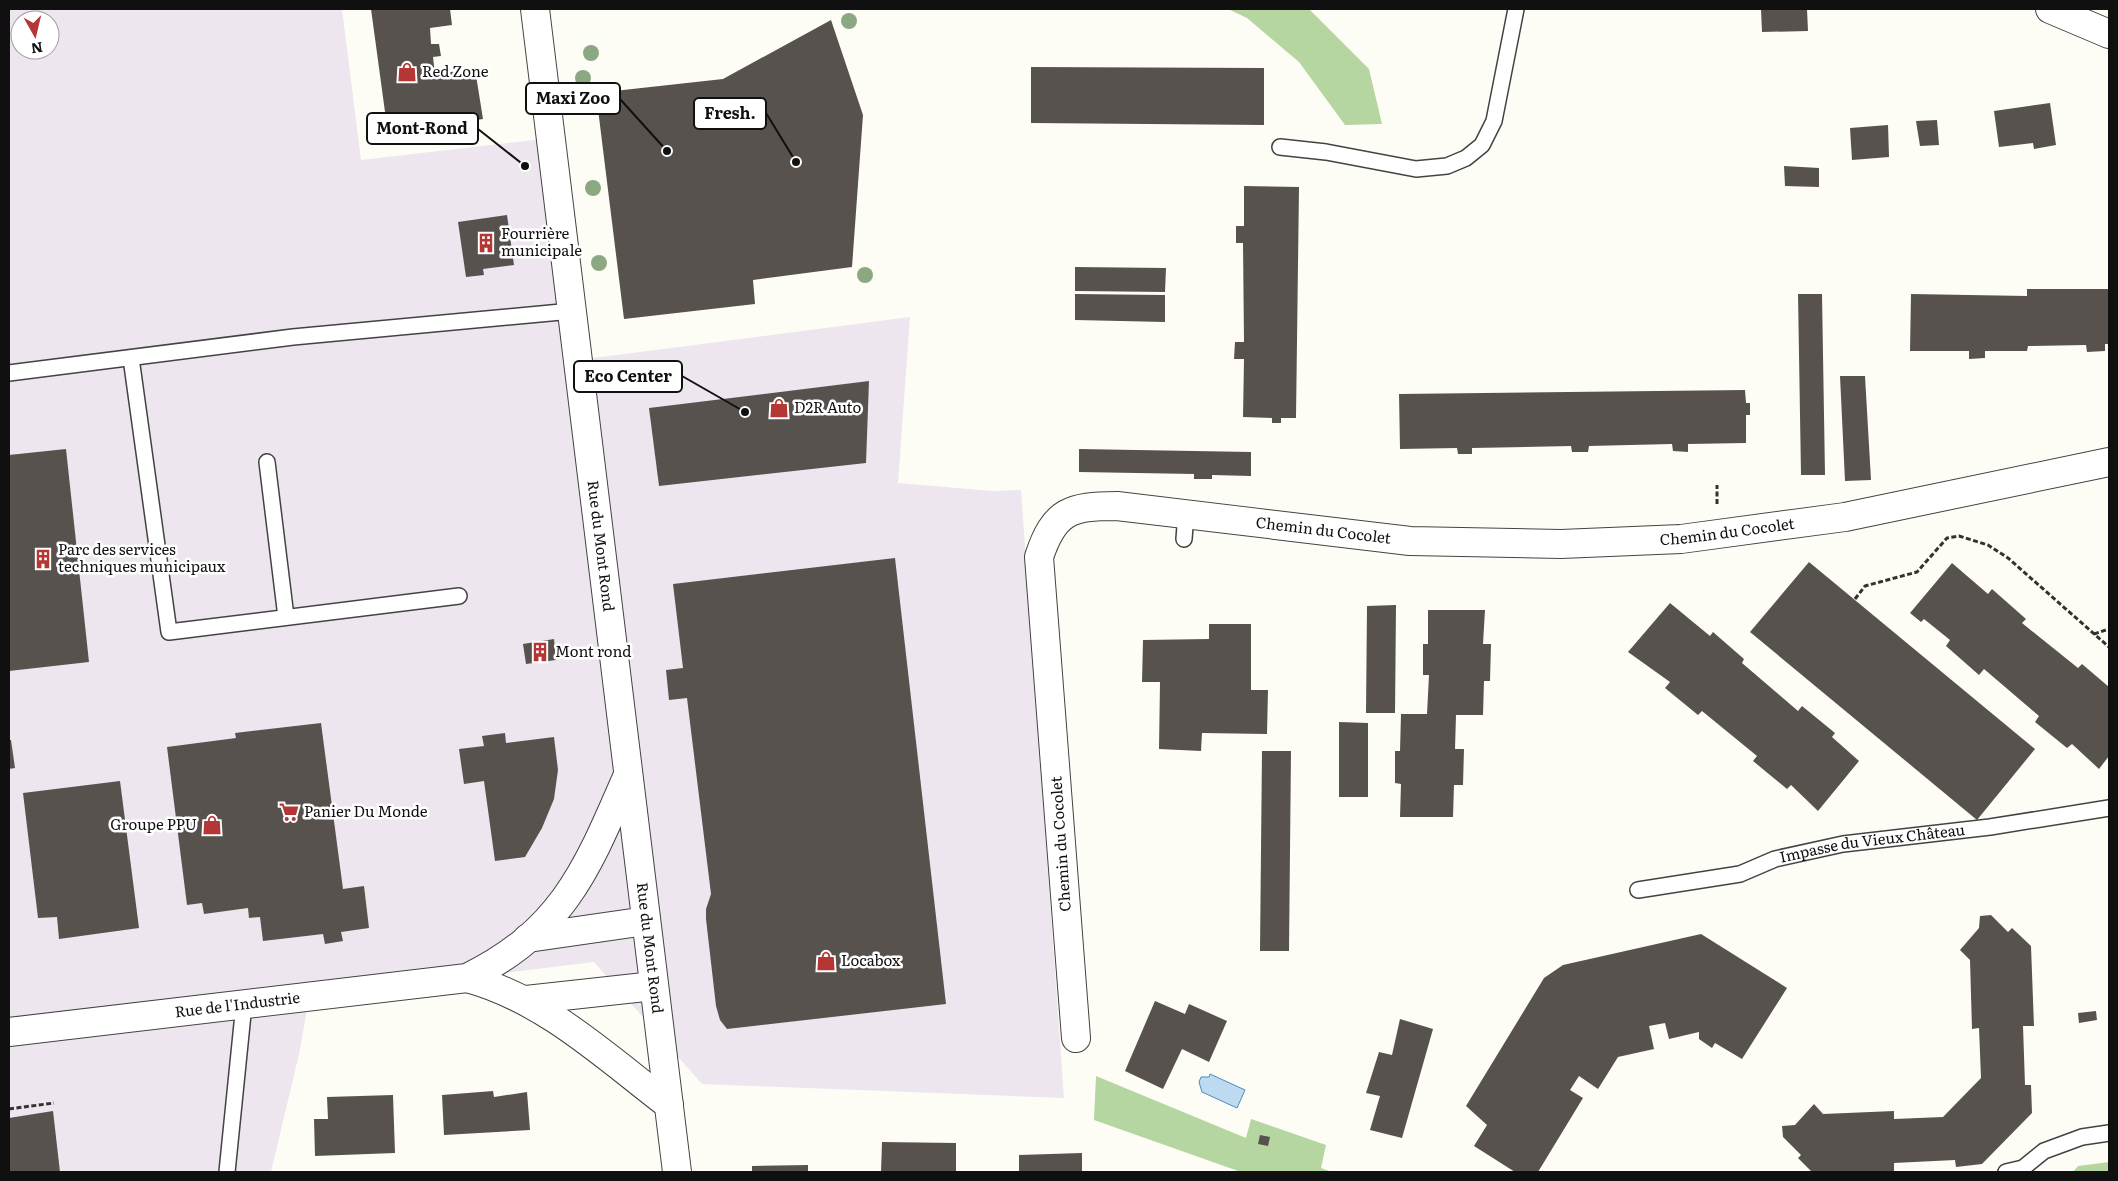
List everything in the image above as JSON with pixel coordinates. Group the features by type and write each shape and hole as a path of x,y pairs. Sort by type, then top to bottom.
{"street":[{"name":"Rue du Mont Rond","path":"534,9 676,1172"},
{"path":"2050,9 2109,34"},
{"name":"Chemin du Cocolet","path":"1076,1038 1039,557 1047,533 1062,516 1087,506 1116,506 1185,526 1410,541 1561,544 1680,539 1845,517 2109,462"},
{"name":"Rue de l'Industrie","path":"9,1032 467,978 504,957 528,938 557,910 581,876 627,777"},
{"path":"528,938 646,921"},
{"name":"Rue de l'Industrie","path":"467,978 494,986 526,1000 668,1095"},
{"name":"Rue de l'Industrie","path":"526,1000 654,986"}],"lane":[{"path":"1280,147 1326,152 1416,169 1447,166 1466,158 1482,145 1494,121 1516,9"},
{"path":"9,373 293,337 572,311"},
{"path":"131,358 169,632 459,596"},
{"path":"267,462 286,618"},
{"name":"Impasse du Vieux Château","path":"1638,890 1740,874 1775,859 1843,844 1990,827 2109,808"},
{"path":"227,1172 244,1004"},
{"path":"2006,1172 2024,1168 2044,1151 2082,1137 2109,1133"}],"path":[{"path":"1717,485 1717,505"},
{"path":"1855,599 1865,586 1917,572 1947,538 1959,536 1988,546 2008,558 2109,647"},
{"path":"2094,634 2109,629"},
{"path":"9,1109 54,1103"}],"shaded area":[{"path":"9,9 342,9 361,160 551,138 578,360 910,317 898,483 993,491 1021,490 1064,1098 702,1084 594,962 309,997 300,1050 271,1172 9,1172"}],"green space":[{"path":"1228,9 1309,9 1369,69 1382,124 1345,125 1299,62 1247,18"},
{"path":"1096,1076 1246,1138 1251,1119 1326,1145 1321,1168 1332,1172 1241,1172 1094,1120"},
{"path":"2109,1162 2109,1172 2073,1172 2078,1166"}],"water":[{"path":"1210,1074 1245,1090 1237,1108 1202,1092 1199,1082 1201,1077 1209,1077"}],"building":[{"name":"Red Zone","path":"371,9 450,9 452,25 430,28 431,44 439,44 441,56 433,57 435,74 475,69 483,119 388,134"},
{"path":"1761,9 1807,9 1808,31 1762,32"},
{"path":"831,20 863,115 852,267 753,280 755,304 624,319 596,93 723,79"},
{"path":"1031,67 1264,68 1264,125 1031,123"},
{"path":"2050,103 2056,145 2034,149 2033,143 1999,147 1994,111"},
{"path":"1937,120 1939,145 1920,146 1916,121"},
{"path":"1888,125 1889,157 1852,160 1850,128"},
{"path":"1784,166 1819,168 1819,187 1785,186"},
{"path":"1244,186 1299,187 1296,418 1281,418 1281,423 1272,423 1272,418 1243,417 1244,359 1234,359 1235,342 1244,342 1243,243 1236,243 1236,226 1244,226"},
{"name":"Fourrière municipale","path":"507,215 514,265 483,269 484,275 466,277 458,222"},
{"path":"1075,267 1166,268 1165,292 1075,291"},
{"path":"2027,289 2109,289 2109,344 2105,344 2105,351 2087,352 2086,345 2028,346 2027,351 1985,351 1985,358 1969,359 1969,351 1910,351 1911,294 2027,296"},
{"path":"1075,294 1165,295 1165,322 1075,320"},
{"path":"1798,294 1822,294 1825,475 1801,475"},
{"path":"1840,376 1865,376 1871,480 1845,481"},
{"path":"869,381 866,463 659,486 649,408"},
{"path":"1745,390 1746,403 1750,403 1750,415 1746,415 1746,443 1688,444 1688,452 1673,451 1672,444 1589,446 1588,452 1572,452 1571,446 1472,448 1472,454 1458,454 1457,448 1400,449 1399,394"},
{"name":"Parc des services techniques municipaux","path":"66,449 89,662 9,671 9,455"},
{"path":"1079,449 1251,452 1251,476 1212,475 1212,479 1194,479 1194,474 1079,472"},
{"path":"895,558 946,1004 727,1029 720,1020 716,1006 706,919 706,909 711,894 687,698 669,700 666,670 683,668 673,584"},
{"path":"1809,562 2035,749 1977,820 1750,632"},
{"path":"1952,563 1988,594 1992,589 2026,619 2022,623 2078,668 2082,664 2109,687 2109,756 2099,769 2072,744 2067,748 2035,722 2039,716 1984,669 1979,675 1946,646 1950,640 1924,619 1921,622 1910,613"},
{"path":"1670,603 1710,636 1713,632 1744,659 1742,663 1798,711 1802,706 1835,733 1832,737 1859,761 1818,811 1791,785 1787,789 1753,761 1757,756 1702,711 1698,715 1665,688 1670,682 1628,652"},
{"path":"1396,605 1395,713 1366,713 1367,606"},
{"path":"1428,610 1485,610 1483,644 1491,644 1490,681 1484,681 1483,715 1456,715 1455,749 1464,749 1463,785 1454,785 1453,817 1400,817 1401,784 1395,783 1395,751 1400,751 1401,714 1427,714 1429,675 1423,675 1423,644 1428,644"},
{"path":"1209,624 1251,624 1251,690 1268,690 1267,734 1202,733 1201,751 1159,749 1160,682 1142,682 1143,640 1209,639"},
{"name":"Mont rond","path":"554,639 556,660 526,664 523,644"},
{"path":"1339,722 1368,723 1368,797 1339,797"},
{"name":"Panier Du Monde","path":"321,723 343,889 364,886 369,928 341,932 343,941 325,944 323,934 263,941 260,917 249,918 248,908 204,914 202,903 187,905 167,747 236,738 235,733"},
{"path":"505,733 506,743 554,737 558,770 554,799 542,828 525,857 495,861 484,781 464,784 459,749 484,746 482,736"},
{"path":"9,740 11,740 15,768 9,769"},
{"path":"1262,751 1291,751 1289,951 1260,951"},
{"path":"120,781 139,928 59,939 57,917 38,918 23,793"},
{"path":"1991,915 2008,932 2012,928 2031,946 2034,1026 2023,1026 2025,1085 2031,1085 2032,1113 1982,1164 1956,1167 1955,1160 1894,1163 1894,1172 1812,1172 1798,1158 1801,1155 1783,1137 1782,1126 1795,1125 1814,1104 1823,1114 1894,1111 1894,1119 1943,1117 1981,1078 1979,1028 1972,1029 1970,960 1960,950 1979,928 1980,916"},
{"path":"1701,934 1787,988 1742,1059 1715,1043 1712,1048 1699,1039 1699,1032 1669,1039 1665,1023 1649,1026 1654,1049 1618,1057 1598,1089 1579,1076 1570,1090 1583,1098 1538,1172 1515,1172 1474,1146 1487,1125 1466,1106 1544,978 1563,965"},
{"path":"1155,1001 1185,1014 1189,1004 1227,1021 1209,1062 1182,1049 1163,1089 1125,1071"},
{"path":"2096,1011 2097,1020 2079,1023 2078,1013"},
{"path":"1400,1019 1433,1029 1402,1138 1370,1130 1380,1096 1366,1093 1379,1052 1392,1055"},
{"path":"493,1091 494,1097 527,1092 530,1130 444,1135 442,1095"},
{"path":"393,1095 395,1153 315,1156 314,1119 328,1119 327,1097"},
{"path":"53,1111 60,1172 9,1172 9,1118"},
{"path":"1260,1135 1270,1137 1268,1146 1258,1144"},
{"path":"882,1142 956,1143 956,1172 881,1172"},
{"path":"1082,1153 1082,1172 1019,1172 1019,1155"},
{"path":"808,1165 808,1172 752,1172 752,1166"}],"place":[{"name":"Red Zone","path":"407,72"},
{"name":"Maxi Zoo","path":"667,151"},
{"name":"Fresh.","path":"796,162"},
{"name":"Mont-Rond","path":"525,166"},
{"name":"Fourrière municipale","path":"486,243"},
{"name":"D2R Auto","path":"779,408"},
{"name":"Eco Center","path":"745,412"},
{"name":"Parc des services techniques municipaux","path":"43,559"},
{"name":"Mont rond","path":"540,652"},
{"name":"Panier Du Monde","path":"289,812"},
{"name":"Groupe PPU","path":"212,825"},
{"name":"Locabox","path":"826,961"}]}
